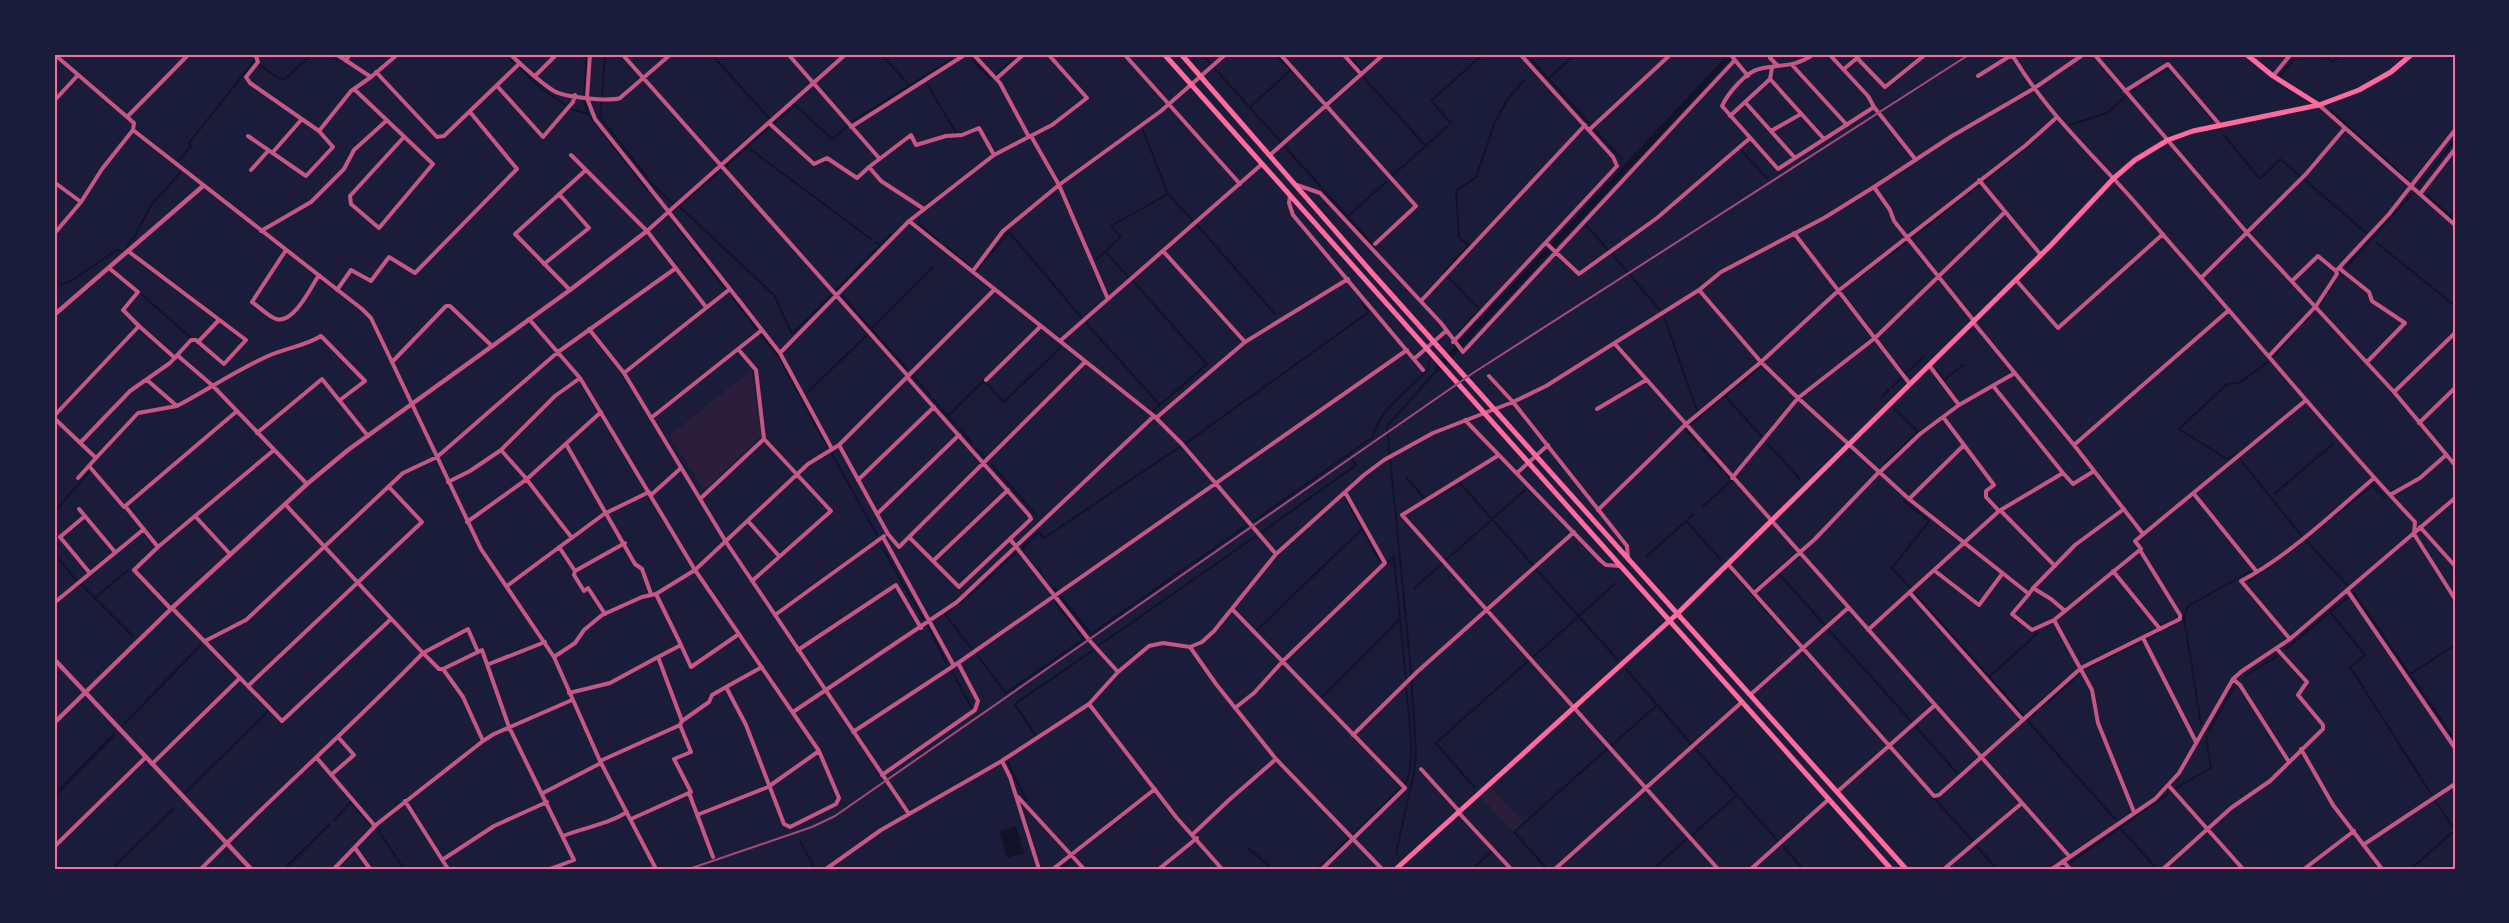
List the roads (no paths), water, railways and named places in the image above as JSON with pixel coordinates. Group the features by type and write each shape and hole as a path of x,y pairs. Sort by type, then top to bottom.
{"main road":[{"path":"1164,54 1891,869"},
{"path":"1181,54 1373,274 1906,869"},
{"path":"2246,54 2273,76 2319,105"},
{"path":"1396,869 1677,614 2041,255 2113,178 2134,160 2168,140 2193,131 2319,105 2374,82 2412,54"}],"street":[{"path":"54,54 134,123 133,130 102,169 81,202 54,234"},
{"path":"127,117 189,54"},
{"path":"248,136 288,165 309,175 333,147 319,131 248,81 246,76 258,62 255,54"},
{"path":"336,54 371,77"},
{"path":"346,61 350,54"},
{"path":"319,131 354,89 398,54"},
{"path":"510,54 557,93 614,100 620,98 670,54"},
{"path":"534,76 557,54"},
{"path":"590,54 587,98 596,119 780,352 832,449"},
{"path":"622,54 908,376 1031,519 959,587 909,537"},
{"path":"788,54 879,158"},
{"path":"54,723 87,694 172,608 307,484 368,436 570,290 647,231 846,54"},
{"path":"852,127 966,54"},
{"path":"973,54 996,79 1059,185 1108,299"},
{"path":"996,79 1024,54"},
{"path":"780,352 909,221 994,155 1052,125 1087,98 1048,54"},
{"path":"1124,54 1240,184"},
{"path":"973,271 1003,231 1059,185 1169,105 1226,54"},
{"path":"1280,54 1416,207 1375,244"},
{"path":"1343,54 1361,74"},
{"path":"1270,155 1384,54"},
{"path":"1454,343 1617,166 1613,157 1520,54"},
{"path":"1589,130 1671,54"},
{"path":"1730,54 1748,76"},
{"path":"1773,54 1770,58 1779,67"},
{"path":"1814,54 1793,66 1757,69 1724,101 1723,109 1778,169 1874,107"},
{"path":"1829,54 1868,96 1916,160"},
{"path":"1844,69 1859,56 1885,87 1926,54"},
{"path":"826,869 856,846 1002,761 1089,704 1118,672 1149,646 1163,643 1190,647 1202,642 1215,631 1276,554 1384,460 1465,420 1513,402 1546,386 1699,290 1721,272 1874,187 2084,54"},
{"path":"2094,54 2248,234 2394,392 2455,465"},
{"path":"2273,76 2291,54"},
{"path":"1978,76 2010,56 2014,58 2056,118 2163,234 2305,401 2455,566"},
{"path":"1297,185 1320,193 1421,301 1463,352 1734,59"},
{"path":"376,72 437,136 444,136 498,87 520,63"},
{"path":"2126,91 2169,64 2221,126"},
{"path":"1793,66 1847,125"},
{"path":"1730,116 1770,79 1773,67"},
{"path":"54,101 78,75"},
{"path":"1770,79 1824,139"},
{"path":"498,87 543,137 573,102 575,95"},
{"path":"354,89 433,165 379,228 351,204 350,196 403,138"},
{"path":"1745,102 1795,158"},
{"path":"2319,105 2455,225"},
{"path":"337,290 351,270 371,281 389,257 415,273 517,169 470,112"},
{"path":"1771,131 1801,114"},
{"path":"1598,510 1686,424 1761,362 1838,291 2026,145 2056,118"},
{"path":"251,170 302,119"},
{"path":"261,231 311,202 345,169 354,150 386,121"},
{"path":"769,123 814,164 827,158 857,178 879,158 911,135 916,146 946,135 962,135 980,128 994,155"},
{"path":"1421,301 1585,125"},
{"path":"2201,278 2248,234 2306,174 2345,128"},
{"path":"133,130 371,318 467,522 481,549 554,657 600,762 656,869"},
{"path":"2269,356 2316,306 2337,274 2337,269 2389,214 2455,130"},
{"path":"1547,243 1579,274 1657,218 1750,138"},
{"path":"2420,194 2455,149"},
{"path":"571,154 647,231 706,307"},
{"path":"1060,341 1262,164"},
{"path":"869,167 881,180 924,209"},
{"path":"570,290 515,234 586,170"},
{"path":"1980,180 2041,255"},
{"path":"54,182 81,202"},
{"path":"54,315 204,186"},
{"path":"1874,187 1890,210 1893,221 2143,534"},
{"path":"544,264 589,228 559,194"},
{"path":"1290,194 1289,203 1293,214 1422,370"},
{"path":"1732,478 1798,398 1875,338 2005,212"},
{"path":"909,221 1155,417 1215,482 1276,554"},
{"path":"1794,233 1910,384"},
{"path":"2016,280 2058,328 2163,234"},
{"path":"286,250 252,302 276,319 285,318 298,308 319,275"},
{"path":"80,443 130,392 176,357 191,340 198,342 224,364 246,340 128,251"},
{"path":"1163,251 1245,342"},
{"path":"2292,281 2318,256 2368,292 2372,301 2405,323 2367,362"},
{"path":"109,268 138,292 123,310 213,386 307,484"},
{"path":"205,641 246,621 403,473 437,457 558,352 676,268"},
{"path":"793,712 957,602 1155,417 1245,342 1348,279"},
{"path":"624,373 730,289"},
{"path":"554,657 575,643 584,630 604,614 654,594 695,570 808,464 839,445 994,289"},
{"path":"1699,290 1761,362 1798,398 1909,500 2029,594"},
{"path":"393,361 446,306 450,306 492,346"},
{"path":"2074,445 2229,310"},
{"path":"529,319 580,378 695,570 819,752 839,798 836,804 790,827 784,824 746,726 726,687"},
{"path":"198,342 219,320"},
{"path":"96,459 54,417 140,326"},
{"path":"986,380 1041,326"},
{"path":"589,329 624,373 726,542 909,814"},
{"path":"651,418 762,330"},
{"path":"1414,359 1446,331"},
{"path":"2394,392 2455,333"},
{"path":"78,478 138,413 177,406 268,356 289,347 309,344 321,336 365,381 340,400"},
{"path":"2451,338 2455,342"},
{"path":"1615,344 2070,856"},
{"path":"738,349 756,370 764,439 831,511 752,581"},
{"path":"853,732 956,665 1407,350"},
{"path":"885,536 899,547 1085,362"},
{"path":"1929,365 1959,405"},
{"path":"1754,593 1800,553 1879,472 1920,434 1959,405 2015,373"},
{"path":"1489,376 1548,445 1627,546 1628,559"},
{"path":"448,482 471,471 501,450 555,396 580,378"},
{"path":"257,433 322,379 368,436"},
{"path":"147,380 177,406"},
{"path":"1597,409 1646,380"},
{"path":"1994,387 2073,484 2094,471"},
{"path":"2419,423 2455,388"},
{"path":"1728,563 1934,796 1939,795 2081,668 2181,619 2135,541 2305,401"},
{"path":"858,480 934,407"},
{"path":"124,506 237,411"},
{"path":"467,522 527,479 601,412"},
{"path":"1943,417 1994,485 1986,492 1986,497 2055,566"},
{"path":"1465,420 1606,565 1621,567"},
{"path":"877,514 959,435"},
{"path":"700,499 764,439"},
{"path":"566,444 635,564 642,569 691,667 739,634"},
{"path":"839,445 877,514 885,536 930,622 978,701 975,710 882,775"},
{"path":"1517,473 1548,445"},
{"path":"1909,500 1964,445"},
{"path":"274,450 158,546 134,570 282,721 391,619"},
{"path":"501,450 527,479 572,538"},
{"path":"1499,455 1402,515 1718,869"},
{"path":"2390,495 2420,478 2446,455"},
{"path":"89,466 158,546"},
{"path":"507,586 607,513 650,493 681,468"},
{"path":"1868,630 2000,511 2063,473"},
{"path":"2290,639 2241,581 2304,538 2374,478"},
{"path":"248,686 422,522 389,487"},
{"path":"933,561 1008,490"},
{"path":"1234,708 1254,693 1283,661 1384,562 1345,492"},
{"path":"2194,494 2257,572"},
{"path":"2052,869 2169,786 2180,773 2233,679 2290,639 2455,498"},
{"path":"285,504 423,653 439,669 443,669 463,697 483,741"},
{"path":"79,509 115,552"},
{"path":"2124,509 2075,545 2033,588 2012,614 2032,630 2054,620 2140,550"},
{"path":"85,516 60,537 89,572"},
{"path":"195,516 231,554"},
{"path":"748,521 780,556"},
{"path":"2415,522 2414,534 2455,599"},
{"path":"54,603 144,529"},
{"path":"1353,735 1417,672 1574,532"},
{"path":"775,615 885,536"},
{"path":"1010,539 1090,641 1118,672"},
{"path":"575,571 625,543"},
{"path":"560,547 584,591 588,588 604,614"},
{"path":"1935,571 1979,605 2002,574"},
{"path":"2113,571 2160,629"},
{"path":"798,650 896,585 921,628"},
{"path":"2033,588 2064,610"},
{"path":"2347,591 2455,748"},
{"path":"1910,593 2023,720"},
{"path":"1749,696 1848,608"},
{"path":"1232,609 1405,788 1322,869"},
{"path":"2054,620 2081,668 2096,702 2098,723 2134,812"},
{"path":"201,869 316,757 367,711 423,653 468,629 478,652"},
{"path":"2143,638 2196,743"},
{"path":"489,664 544,642"},
{"path":"569,693 610,683 681,645"},
{"path":"1190,647 1234,708 1276,759 1382,869"},
{"path":"2163,869 2231,808 2270,781 2323,729 2323,725 2298,695 2307,682 2277,649"},
{"path":"443,669 482,650 489,664 509,727 574,860 550,869"},
{"path":"631,819 692,790 674,759 691,752 658,657"},
{"path":"54,659 251,869"},
{"path":"543,793 681,722 708,702 712,695 762,668"},
{"path":"152,764 240,678"},
{"path":"2233,679 2240,685 2289,762"},
{"path":"334,869 375,826 483,741 509,727 572,700"},
{"path":"1555,869 1742,702"},
{"path":"1089,704 1176,817 1222,869"},
{"path":"1836,792 1935,705"},
{"path":"331,775 354,755 338,737"},
{"path":"2301,749 2333,805 2382,869"},
{"path":"697,815 768,787 819,752"},
{"path":"54,847 146,757"},
{"path":"316,757 375,826"},
{"path":"1159,869 1276,759"},
{"path":"1002,761 1039,869"},
{"path":"1421,769 1511,869"},
{"path":"2363,845 2455,784"},
{"path":"2169,786 2243,869"},
{"path":"1053,869 1155,789"},
{"path":"689,793 713,857"},
{"path":"1015,794 1084,869"},
{"path":"1751,869 1828,799"},
{"path":"405,801 448,869"},
{"path":"442,860 494,826 547,802"},
{"path":"1944,869 2022,803"},
{"path":"563,836 589,826 606,824 627,812"},
{"path":"2304,869 2354,831"},
{"path":"355,848 370,869"},
{"path":"2063,861 2070,869"}],"waterway":[{"path":"260,65 278,78 285,79 312,54"},
{"path":"330,54 337,60"},
{"path":"504,54 516,65"},
{"path":"584,94 587,54"},
{"path":"602,95 605,54"},
{"path":"711,54 769,118"},
{"path":"881,54 909,85"},
{"path":"853,121 960,54"},
{"path":"997,74 1019,54"},
{"path":"1202,54 1209,62"},
{"path":"1250,107 1291,70 1276,54"},
{"path":"1347,54 1361,70"},
{"path":"1451,123 1431,101 1483,54"},
{"path":"1526,54 1589,123"},
{"path":"1549,78 1575,54"},
{"path":"2281,75 2298,54"},
{"path":"2324,54 2333,62 2341,54"},
{"path":"971,58 990,79"},
{"path":"178,161 191,146 189,143 254,61"},
{"path":"520,68 542,89 566,105"},
{"path":"2132,91 2169,68 2212,119"},
{"path":"1215,69 1281,142"},
{"path":"1364,78 1426,146"},
{"path":"1444,272 1469,245 1459,238 1456,191 1476,177 1495,122 1507,100 1524,80"},
{"path":"927,84 956,133"},
{"path":"2069,125 2107,113 2125,97"},
{"path":"584,101 588,114 649,192"},
{"path":"602,101 600,117 654,186 672,203"},
{"path":"774,123 795,105 832,139 847,127"},
{"path":"571,109 588,114"},
{"path":"2331,111 2407,179"},
{"path":"769,127 747,147 871,239"},
{"path":"1392,176 1447,127"},
{"path":"1143,130 1168,194 1193,221"},
{"path":"1595,130 1622,159"},
{"path":"2224,135 2260,179 2280,159 2300,176"},
{"path":"1985,181 2040,136"},
{"path":"2418,187 2455,140"},
{"path":"726,166 747,147"},
{"path":"1285,147 1376,248"},
{"path":"1741,150 1768,179"},
{"path":"673,211 720,171"},
{"path":"127,246 151,205 180,173"},
{"path":"2306,181 2366,233"},
{"path":"1347,217 1386,182"},
{"path":"1912,238 1979,185"},
{"path":"1097,259 1121,237 1111,226 1168,194"},
{"path":"2346,267 2412,194"},
{"path":"2427,195 2455,221"},
{"path":"681,208 774,295 792,334 831,296"},
{"path":"2450,216 2455,211"},
{"path":"919,218 919,224 938,240"},
{"path":"675,224 725,288"},
{"path":"1197,225 1275,314"},
{"path":"1586,225 1608,250"},
{"path":"977,270 1009,232 1082,318"},
{"path":"836,290 891,234"},
{"path":"875,242 880,245"},
{"path":"1889,256 1906,242"},
{"path":"2377,243 2455,306"},
{"path":"948,248 969,265"},
{"path":"54,278 61,285 73,280 116,250 121,251"},
{"path":"1105,251 1129,278"},
{"path":"1612,254 1659,309"},
{"path":"1860,277 1878,263"},
{"path":"872,328 933,267"},
{"path":"2319,306 2340,273"},
{"path":"1449,278 1480,310 1459,332"},
{"path":"1133,281 1207,364 1153,411"},
{"path":"140,293 191,338"},
{"path":"842,296 907,369"},
{"path":"732,297 757,329"},
{"path":"1186,443 1369,312 1362,304"},
{"path":"1862,318 1868,326"},
{"path":"1665,319 1697,411"},
{"path":"2302,324 2308,319"},
{"path":"1086,323 1160,405"},
{"path":"761,334 779,357 827,446"},
{"path":"807,393 868,334"},
{"path":"2291,337 2294,334"},
{"path":"2274,356 2288,340"},
{"path":"984,381 1004,402 1061,347"},
{"path":"1896,362 1905,374 1924,356"},
{"path":"1254,521 1373,437 1381,418 1428,370 1429,362"},
{"path":"2236,454 2227,459 2179,429 2227,384 2239,383 2268,362"},
{"path":"1934,367 1944,380 1963,365"},
{"path":"1690,425 1760,367"},
{"path":"1396,854 1416,753 1411,672 1387,426 1439,368"},
{"path":"913,376 931,396"},
{"path":"1892,387 1902,377"},
{"path":"948,416 985,379"},
{"path":"1883,396 1888,390"},
{"path":"1725,396 1763,438"},
{"path":"933,399 955,424"},
{"path":"1885,463 1918,432 1894,408"},
{"path":"960,429 973,444"},
{"path":"1685,429 1698,443"},
{"path":"1765,441 1800,479"},
{"path":"2274,494 2333,444"},
{"path":"1024,549 1023,547 1039,532 1044,538 1180,447"},
{"path":"977,449 984,457"},
{"path":"1703,449 1721,469"},
{"path":"832,454 877,535"},
{"path":"1262,532 1356,465 1348,455"},
{"path":"2239,458 2301,535"},
{"path":"992,465 1037,516"},
{"path":"54,512 90,471"},
{"path":"1702,507 1732,480 1726,474"},
{"path":"1406,477 1424,498"},
{"path":"1428,502 1460,483 1533,565"},
{"path":"2309,537 2373,485 2385,498"},
{"path":"1446,560 1525,490"},
{"path":"1346,499 1380,561"},
{"path":"1904,501 1929,521 1892,568 1910,588"},
{"path":"1647,556 1694,514"},
{"path":"1687,522 1721,560"},
{"path":"1060,596 1091,634 1246,526"},
{"path":"1257,630 1362,529"},
{"path":"1098,646 1256,536"},
{"path":"2305,539 2347,585"},
{"path":"2249,581 2302,543"},
{"path":"881,545 923,619"},
{"path":"54,553 76,580"},
{"path":"998,569 1015,554"},
{"path":"1756,588 1795,554"},
{"path":"1394,557 1406,679"},
{"path":"1386,565 1394,557"},
{"path":"1414,588 1442,564"},
{"path":"1039,568 1042,572"},
{"path":"96,597 128,570"},
{"path":"1537,570 1617,659"},
{"path":"1731,571 1800,648"},
{"path":"2169,627 2184,618 2188,606 2251,571"},
{"path":"982,584 995,573"},
{"path":"1779,574 1825,625"},
{"path":"1533,657 1616,583"},
{"path":"81,584 133,636"},
{"path":"959,604 978,588"},
{"path":"2354,593 2455,740"},
{"path":"1915,594 2023,715"},
{"path":"2286,649 2347,598"},
{"path":"977,655 1006,693 1083,638 1056,603"},
{"path":"952,609 945,614 971,648"},
{"path":"2330,612 2365,655 2350,667 2431,794"},
{"path":"2184,618 2201,724"},
{"path":"1322,697 1400,619"},
{"path":"929,628 947,664"},
{"path":"1829,630 1912,722"},
{"path":"2147,638 2159,632"},
{"path":"1989,677 2038,633"},
{"path":"2085,669 2142,641"},
{"path":"123,725 201,645"},
{"path":"2410,674 2455,645"},
{"path":"1035,735 1015,704 1092,651"},
{"path":"1803,651 1815,665"},
{"path":"2245,676 2276,657"},
{"path":"1474,787 1436,743 1528,661"},
{"path":"1626,669 1692,745"},
{"path":"952,671 971,707"},
{"path":"2042,707 2080,674"},
{"path":"2209,731 2234,687"},
{"path":"1405,784 1409,775 1411,751 1406,688"},
{"path":"1612,745 1657,705"},
{"path":"186,792 268,711"},
{"path":"2036,712 2027,720 2115,819"},
{"path":"1915,726 1958,774"},
{"path":"2176,788 2211,768 2206,736"},
{"path":"1695,748 1778,841"},
{"path":"1547,869 1514,832 1607,749"},
{"path":"1008,762 1026,800"},
{"path":"1936,800 1961,778"},
{"path":"1353,835 1400,789"},
{"path":"2071,862 2168,794"},
{"path":"1691,836 1737,795"},
{"path":"1933,797 1973,841"},
{"path":"334,820 351,802 370,824"},
{"path":"2411,869 2455,830 2436,802"},
{"path":"112,869 173,809"},
{"path":"1106,832 1128,814"},
{"path":"284,869 329,825"},
{"path":"2121,829 2157,869"},
{"path":"378,830 404,869"},
{"path":"1329,858 1349,838"},
{"path":"1653,869 1688,838"},
{"path":"800,841 815,869"},
{"path":"1782,845 1803,869"},
{"path":"1976,846 1997,869"},
{"path":"1248,848 1273,869"},
{"path":"1473,869 1492,851"},
{"path":"1060,869 1072,860"},
{"path":"1317,869 1325,861"}],"railway":[{"path":"689,869 812,827 835,816 1473,373 1970,54"}]}
